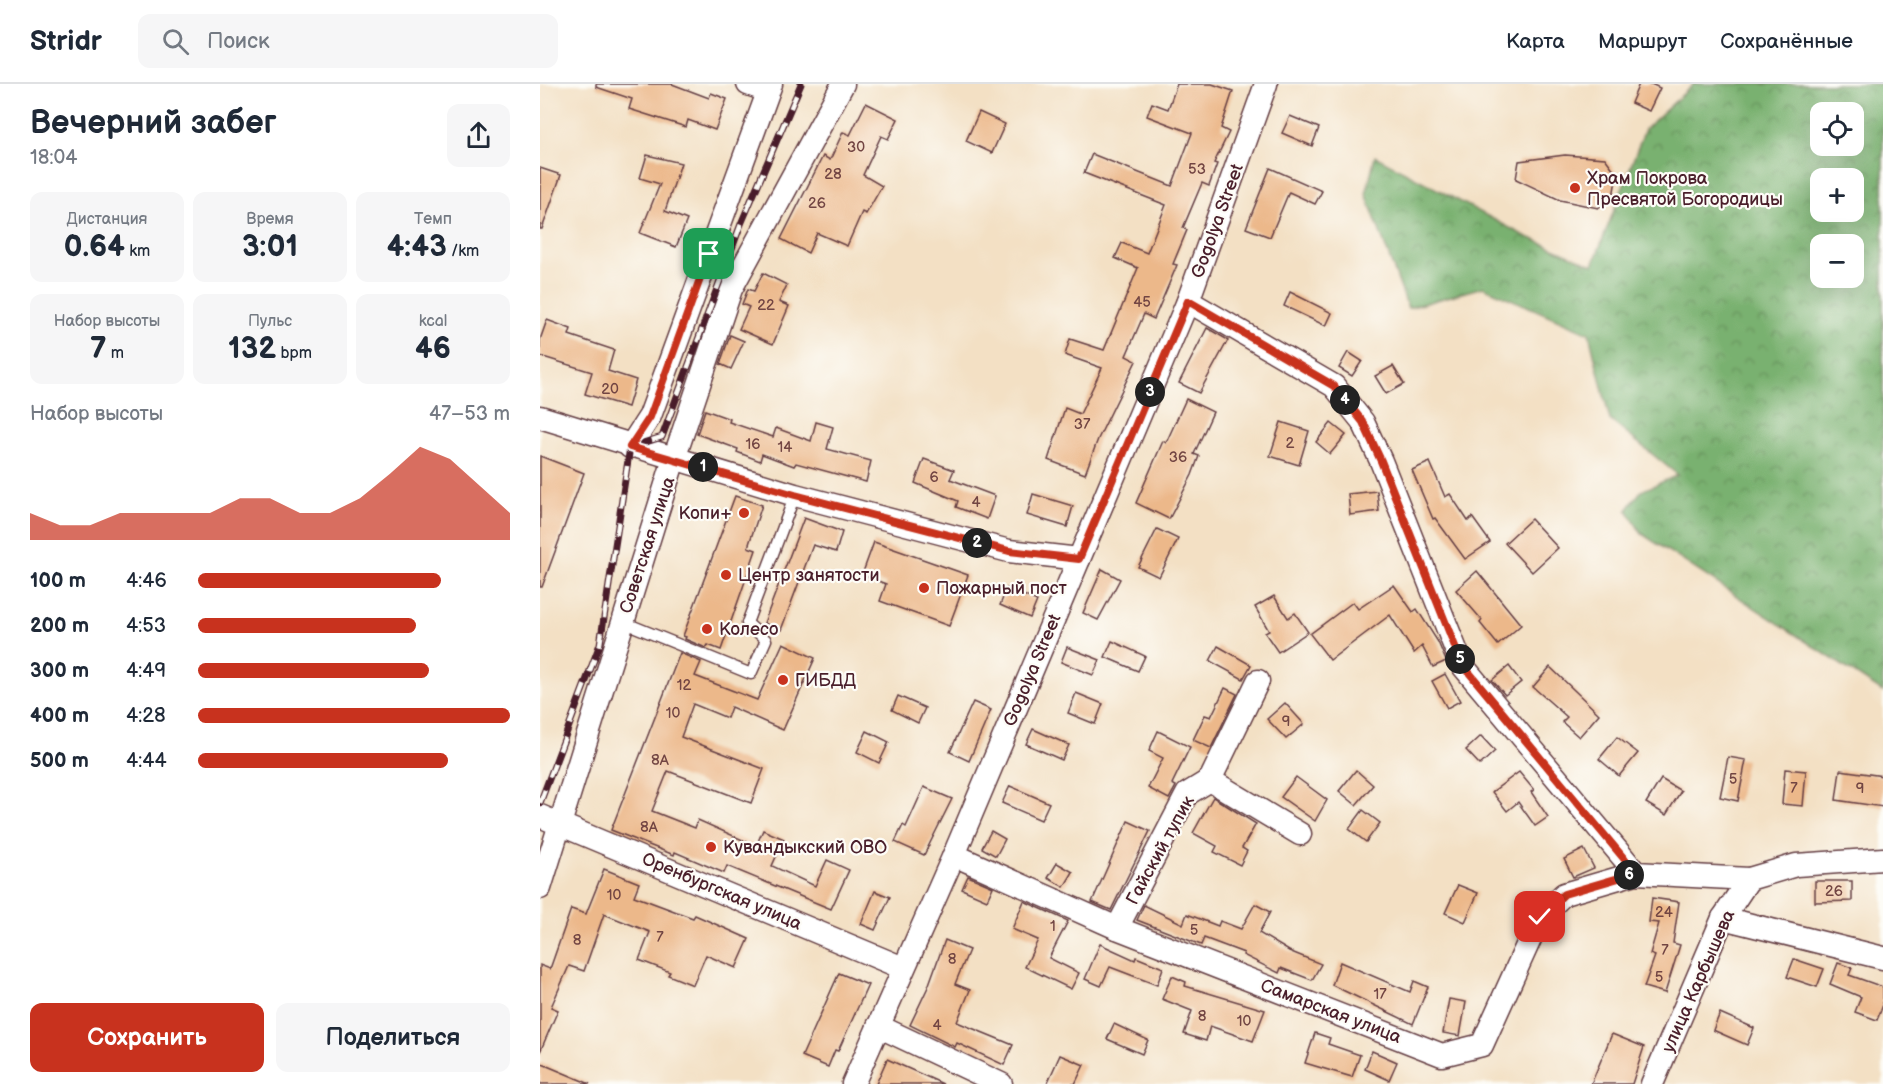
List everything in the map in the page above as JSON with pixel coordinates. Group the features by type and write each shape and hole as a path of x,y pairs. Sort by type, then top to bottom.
{"street":[{"name":"Советская улица","path":"540,888 550,819 623,622 731,289 843,84"},
{"name":"Gogolya Street","path":"853,1084 954,855 1188,301 1266,84"},
{"path":"630,447 650,417 762,86"},
{"path":"1188,301 1334,386 1363,422 1381,461 1462,664 1636,873 1749,879 1796,866 1883,859"},
{"path":"540,417 630,447 795,495 1009,551 1079,559"},
{"name":"Гайский тупик","path":"1117,928 1187,794 1210,780 1258,681"},
{"name":"Гайский тупик","path":"1210,780 1299,834"},
{"name":"Оренбургская улица","path":"550,819 903,968"},
{"name":"Самарская улица","path":"954,855 1117,928 1442,1055 1482,1045 1540,917 1564,894 1636,873"},
{"name":"улица Карбышева","path":"1652,1084 1723,918 1749,879"},
{"path":"1723,918 1883,958"},
{"path":"878,1026 1001,1084"}],"lane":[{"path":"623,622 751,674 766,639 747,623 795,495"}],"green space":[{"path":"1694,84 1883,84 1883,692 1642,534 1627,510 1641,491 1678,475 1610,420 1589,333 1483,287 1408,308 1366,194 1375,156 1523,235 1593,265 1645,129"}],"building":[{"path":"596,84 672,84 709,98 711,93 727,99 715,130 688,120 686,127 629,109 632,99 596,87"},
{"path":"1177,84 1212,84 1233,91 1221,128 1229,132 1214,163 1217,164 1209,186 1202,183 1183,228 1187,230 1173,264 1177,265 1154,319 1144,314 1126,356 1136,361 1098,439 1085,474 1048,460 1065,408 1080,414 1102,368 1065,355 1070,339 1104,350 1138,268 1115,258 1122,243 1147,253 1166,205 1084,173 1092,154 1172,186 1192,133 1147,116 1152,103 1168,109"},
{"path":"1639,84 1651,84 1660,88 1649,111 1631,103"},
{"path":"866,103 898,119 888,139 881,136 863,175 882,186 866,214 862,212 847,246 817,233 808,253 781,239 823,156 830,160 843,132 850,135"},
{"path":"979,112 1005,124 992,153 966,141"},
{"path":"1290,116 1319,128 1312,146 1282,133"},
{"path":"647,155 681,163 665,211 687,220 676,247 640,233 660,184 640,178"},
{"name":"Храм Покрова Пресвятой Богородицы","path":"1565,155 1605,158 1617,174 1613,197 1598,208 1560,200 1516,179 1519,161"},
{"path":"540,168 561,175 542,229 540,229"},
{"path":"1270,168 1322,191 1315,204 1289,192 1270,237 1246,228"},
{"path":"763,273 787,285 779,302 789,306 773,344 739,329 749,307 742,304 748,289 754,291"},
{"path":"1290,292 1332,313 1326,326 1284,306"},
{"path":"547,320 571,329 569,335 614,350 608,371 636,380 628,407 585,394 592,372 540,356 540,340"},
{"path":"1207,328 1228,340 1199,393 1179,383"},
{"path":"730,335 744,341 731,369 720,364"},
{"path":"1348,352 1362,361 1352,376 1339,368"},
{"path":"1393,366 1404,384 1386,394 1375,376"},
{"path":"1186,399 1213,412 1194,454 1199,456 1192,475 1169,519 1136,503 1163,441 1166,443"},
{"path":"705,410 730,419 729,422 773,437 776,428 811,441 816,422 833,427 827,449 871,461 866,482 796,463 794,466 762,454 760,461 737,452 738,449 697,434"},
{"path":"1281,422 1309,431 1299,465 1270,456"},
{"path":"1331,423 1346,435 1330,454 1316,442"},
{"path":"540,456 584,473 542,587 540,587"},
{"path":"924,459 954,470 950,479 995,496 987,519 956,507 958,501 915,483"},
{"path":"1430,462 1445,497 1450,494 1468,521 1472,517 1490,542 1465,559 1435,518 1433,519 1412,470"},
{"path":"1377,491 1379,511 1350,515 1348,494"},
{"path":"1033,494 1073,506 1067,527 1027,515"},
{"path":"735,496 762,505 748,547 756,550 721,650 708,645 706,648 683,636"},
{"path":"804,518 842,532 836,552 813,545 781,630 764,623"},
{"path":"1531,519 1558,548 1532,572 1505,543"},
{"path":"1157,529 1178,539 1159,577 1138,567"},
{"name":"Пожарный пост","path":"874,542 968,575 949,626 880,601 886,584 862,575"},
{"path":"1102,569 1120,579 1098,620 1083,613"},
{"path":"1477,571 1521,625 1498,645 1480,623 1482,620 1456,590"},
{"path":"1394,585 1413,612 1417,609 1438,642 1446,661 1433,667 1422,646 1414,653 1390,615 1330,660 1310,634 1353,602 1358,609"},
{"path":"1007,588 1037,601 1030,618 1000,605"},
{"path":"1274,596 1288,618 1295,613 1308,632 1278,652 1265,633 1269,631 1255,607"},
{"path":"1112,641 1145,656 1138,671 1105,657"},
{"path":"783,643 815,658 783,730 731,707 727,718 693,704 681,737 764,769 751,803 668,771 652,811 695,828 698,820 756,846 763,830 784,839 772,866 815,886 827,860 849,870 831,909 727,866 724,873 675,852 674,855 611,830 680,653 701,662 695,676 757,700"},
{"path":"1218,646 1251,665 1243,679 1210,661"},
{"path":"1067,647 1100,660 1093,675 1061,662"},
{"path":"1509,666 1521,682 1505,695 1492,680"},
{"path":"1550,667 1599,714 1579,737 1562,722 1567,717 1533,687"},
{"path":"1445,674 1460,701 1447,708 1432,681"},
{"path":"1225,688 1237,694 1211,748 1193,740 1205,715 1211,717"},
{"path":"1076,693 1103,704 1095,724 1068,713"},
{"path":"898,696 925,708 918,723 892,710"},
{"path":"973,702 991,710 969,761 950,752"},
{"path":"1285,703 1304,724 1286,739 1267,719"},
{"path":"1033,729 1069,745 1062,760 1026,744"},
{"path":"867,731 889,742 879,763 857,752"},
{"path":"1158,731 1190,747 1172,784 1176,786 1169,799 1148,788 1163,758 1149,751"},
{"path":"1481,736 1495,751 1480,765 1466,750"},
{"path":"1617,737 1638,753 1619,776 1599,759"},
{"path":"1728,757 1746,760 1738,801 1720,797"},
{"path":"1785,769 1806,771 1803,806 1782,804"},
{"path":"1356,770 1373,785 1356,805 1339,791"},
{"path":"1840,770 1883,776 1883,807 1836,800"},
{"path":"1519,772 1534,790 1531,792 1548,817 1535,826 1518,802 1507,811 1492,792"},
{"path":"1296,777 1327,800 1315,821 1281,797"},
{"path":"1661,779 1681,791 1666,815 1646,803"},
{"path":"1010,786 1049,803 1041,820 1002,803"},
{"path":"924,787 952,799 924,855 895,842 903,825 906,827"},
{"path":"1213,797 1256,824 1242,848 1247,851 1240,865 1214,852 1217,846 1193,833"},
{"path":"1363,810 1380,823 1366,842 1349,829"},
{"path":"1128,821 1150,831 1111,910 1092,902"},
{"path":"991,831 1005,839 996,856 982,848"},
{"path":"1584,849 1594,868 1573,877 1564,859"},
{"path":"1057,863 1073,872 1064,887 1048,878"},
{"path":"604,869 639,883 634,896 693,918 695,915 749,939 736,968 706,955 693,985 668,975 670,972 639,960 650,932 604,914 584,971 569,966 551,1007 558,1010 540,1052 540,965 550,969 571,909 586,914"},
{"path":"968,876 993,887 987,900 962,889"},
{"path":"1815,881 1852,881 1852,901 1815,902"},
{"path":"1458,885 1478,893 1465,922 1445,913"},
{"path":"875,891 890,897 875,930 861,924"},
{"path":"1652,898 1679,902 1673,943 1680,945 1665,993 1644,987 1655,956 1650,954 1659,923 1649,922"},
{"path":"1024,901 1068,921 1049,958 1079,973 1071,989 1025,967 1038,940 1012,929"},
{"path":"1255,904 1270,912 1259,933 1289,951 1321,964 1312,980 1281,968 1279,973 1243,955 1244,953 1204,938 1201,945 1137,920 1144,905 1183,924 1187,914 1218,926 1220,921 1241,929"},
{"path":"945,940 969,950 955,984 970,990 957,1022 1013,1045 1004,1065 957,1043 955,1047 910,1025 928,987"},
{"path":"1100,944 1135,960 1136,957 1163,968 1157,985 1110,967 1101,986 1085,979"},
{"path":"1794,959 1824,969 1817,987 1787,977"},
{"path":"1340,962 1410,992 1414,981 1428,987 1413,1024 1332,985"},
{"path":"1838,963 1852,968 1849,975 1883,987 1883,1005 1877,1020 1855,1012 1861,997 1830,984"},
{"path":"839,973 868,985 838,1051 835,1050 828,1067 802,1056"},
{"path":"1172,976 1186,982 1185,986 1265,1010 1253,1041 1210,1026 1206,1041 1184,1034 1192,1011 1162,999"},
{"path":"1449,999 1466,1002 1460,1036 1443,1033"},
{"path":"1720,1013 1754,1028 1747,1045 1713,1030"},
{"path":"1114,1024 1148,1040 1142,1054 1107,1039"},
{"path":"1315,1033 1330,1038 1328,1044 1360,1055 1352,1077 1305,1063"},
{"path":"1612,1034 1644,1047 1632,1084 1591,1084"},
{"path":"1372,1051 1397,1062 1389,1080 1365,1069"},
{"path":"1060,1055 1084,1065 1075,1084 1047,1084"},
{"path":"887,1059 943,1084 876,1084"},
{"path":"540,1063 590,1084 540,1084"}],"railway":[{"path":"540,803 600,644 630,447 662,437 741,224 801,84"}],"place":[{"name":"Храм Покрова Пресвятой Богородицы","path":"1575,188"},
{"name":"Копи+","path":"744,513"},
{"name":"Центр занятости","path":"726,575"},
{"name":"Пожарный пост","path":"924,588"},
{"name":"Колесо","path":"707,629"},
{"name":"ГИБДД","path":"783,680"},
{"name":"Кувандыкский ОВО","path":"711,847"}],"route":[{"path":"709,254 650,417 630,447 795,495 1009,551 1079,559 1188,301 1334,386 1363,422 1381,461 1462,664 1636,873 1564,894 1540,917"}]}
